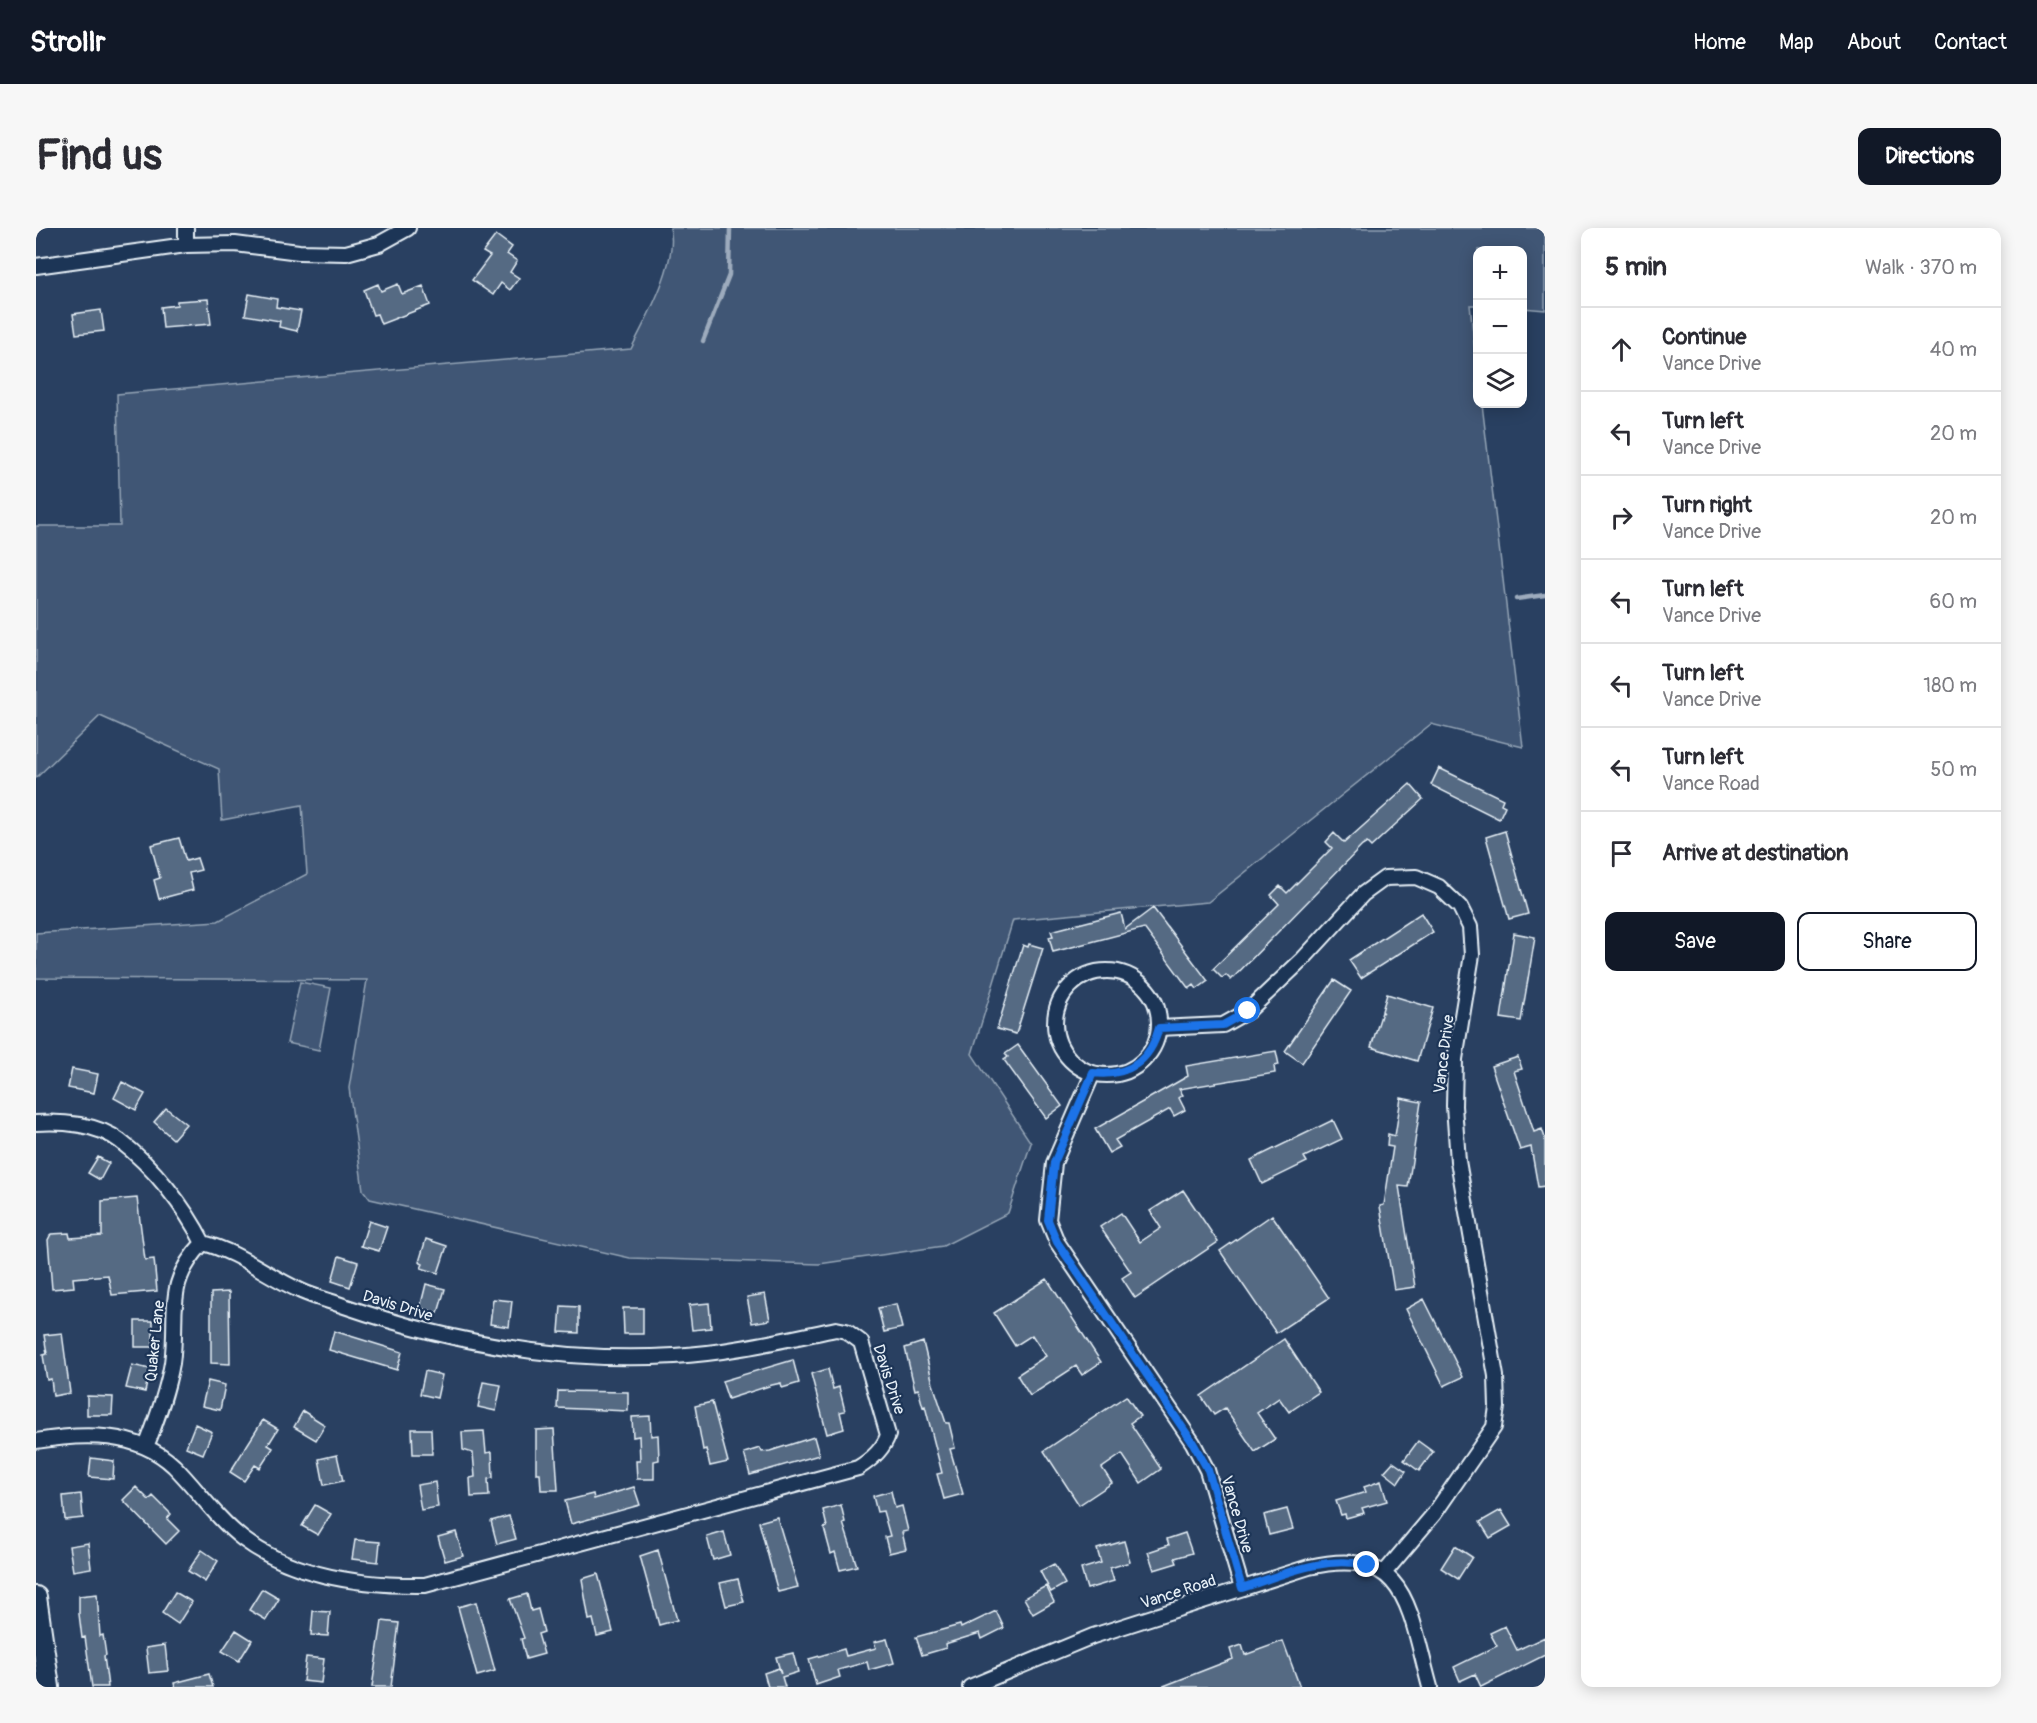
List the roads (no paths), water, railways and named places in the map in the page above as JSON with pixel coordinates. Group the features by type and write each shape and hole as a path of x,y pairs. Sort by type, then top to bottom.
{"main road":[{"path":"36,1597 49,1687"}],"street":[{"path":"186,228 186,246"},
{"path":"36,266 186,246 235,244 299,252 346,253 379,244 408,228"},
{"name":"Vance Drive","path":"1159,1028 1223,1025 1248,1011 1303,959 1363,894 1385,878 1416,877 1439,887 1460,907 1470,927 1472,955 1455,1059 1454,1106 1458,1161 1496,1376 1497,1407 1494,1427 1483,1446 1434,1514 1385,1572"},
{"path":"1106,971 1122,974 1137,981 1149,993 1157,1008 1159,1028 1155,1043 1148,1056 1137,1066 1123,1073 1108,1075 1093,1073 1078,1066 1067,1056 1059,1043 1055,1027 1056,1011 1063,995 1074,983 1089,975 1106,971"},
{"name":"Vance Drive","path":"1093,1073 1054,1163 1048,1220 1057,1242 1203,1461 1242,1588"},
{"path":"36,1123 56,1121 91,1128 119,1140 154,1174 193,1222 203,1244"},
{"name":"Quaker Lane","path":"146,1447 164,1401 172,1364 178,1280 186,1261 203,1244"},
{"name":"Davis Drive","path":"36,1440 95,1436 146,1447 172,1465 215,1513 243,1539 264,1552 303,1569 345,1579 397,1586 425,1585 858,1468 870,1460 886,1442 888,1435 888,1427 861,1342 846,1331 836,1329 747,1347 674,1356 537,1352 455,1339 360,1312 301,1292 227,1249 203,1244"},
{"name":"Vance Road","path":"970,1687 1093,1636 1309,1567 1341,1561 1367,1565 1385,1572"},
{"path":"1385,1572 1398,1585 1405,1600 1430,1687"}],"waterway":[{"path":"703,341 729,275 730,228"},
{"path":"1516,599 1545,595"}]}
